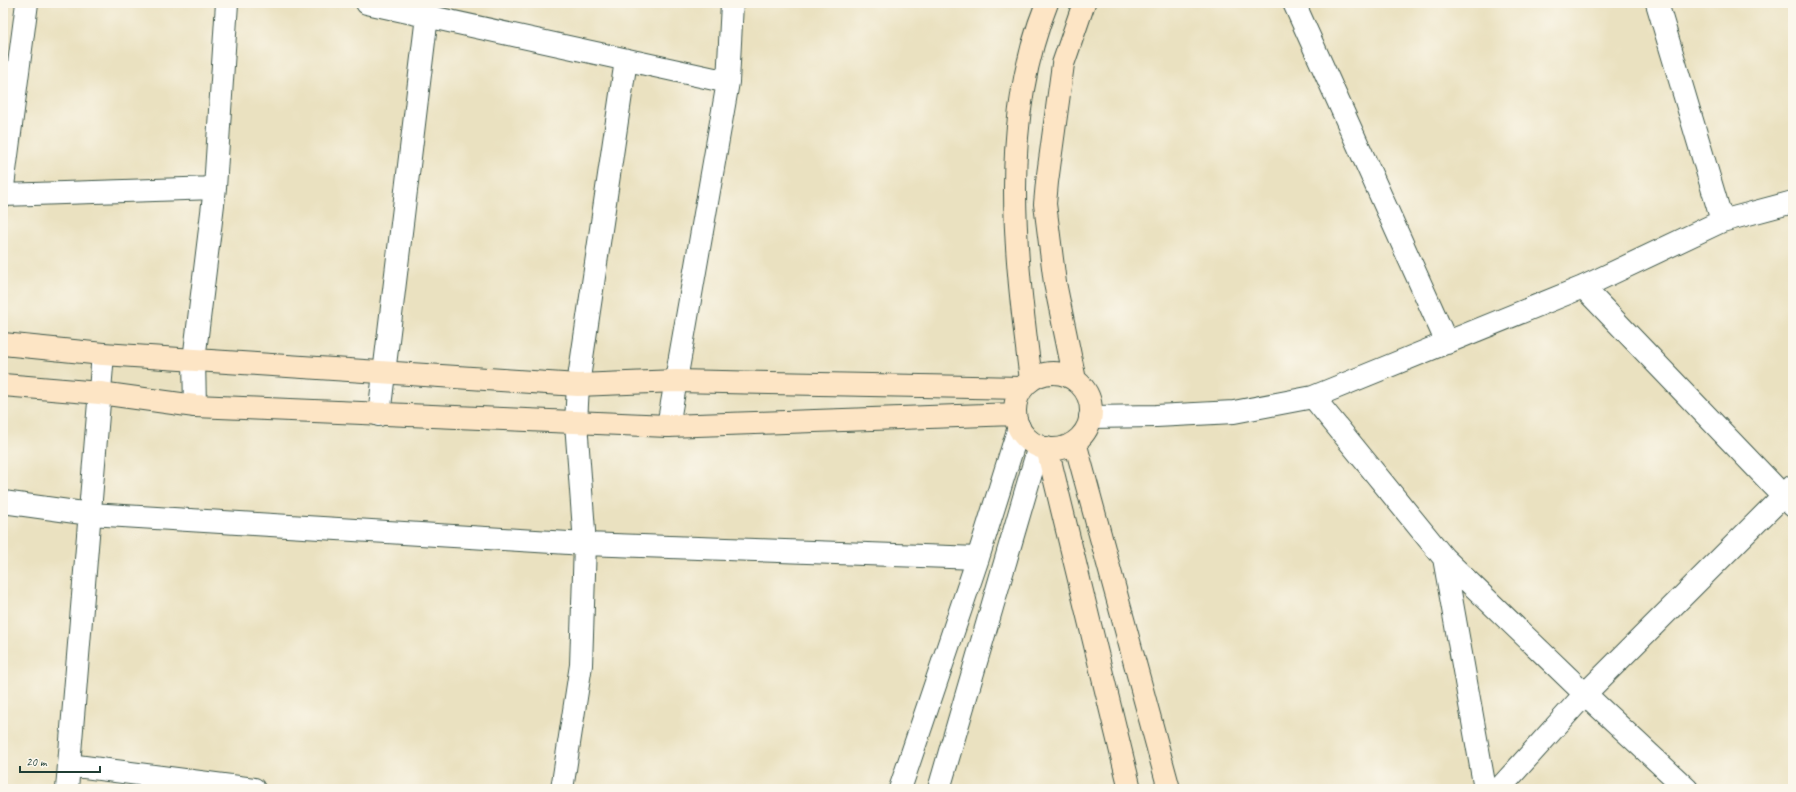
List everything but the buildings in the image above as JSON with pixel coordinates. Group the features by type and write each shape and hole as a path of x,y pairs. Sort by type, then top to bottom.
{"street":[{"path":"3,186 27,3"},
{"path":"195,406 194,360 215,188 227,3"},
{"path":"367,3 728,82"},
{"path":"668,426 728,82 732,3"},
{"path":"1027,384 1015,238 1015,191 1018,129 1026,70 1039,23 1047,3"},
{"path":"1076,380 1055,284 1045,204 1046,182 1063,64 1084,3"},
{"path":"1294,3 1447,343"},
{"path":"1657,3 1722,221"},
{"path":"379,415 428,16"},
{"path":"562,789 580,665 585,544 576,423 578,384 626,60"},
{"path":"3,195 215,188"},
{"path":"1090,417 1156,416 1234,412 1313,397 1583,287 1722,221 1793,202"},
{"path":"1499,789 1585,694 1790,496 1583,287"},
{"path":"3,344 103,354 578,384 676,381 1027,384"},
{"path":"67,789 103,354"},
{"path":"900,789 978,558 1017,421 1016,400 1027,384 1042,374 1053,373 1065,375 1076,380 1083,387 1091,406 1088,426 1083,435 1075,442 1057,448 1043,447 1027,439 1017,421"},
{"path":"3,385 100,393 195,406 576,423 668,426 1017,421"},
{"path":"1313,397 1444,558 1585,694 1687,789"},
{"path":"1075,442 1169,789"},
{"path":"942,786 1043,447"},
{"path":"1043,447 1130,789"},
{"path":"3,502 90,514 585,544 978,558"},
{"path":"1444,558 1485,789"},
{"path":"69,765 149,782 254,789"}]}
